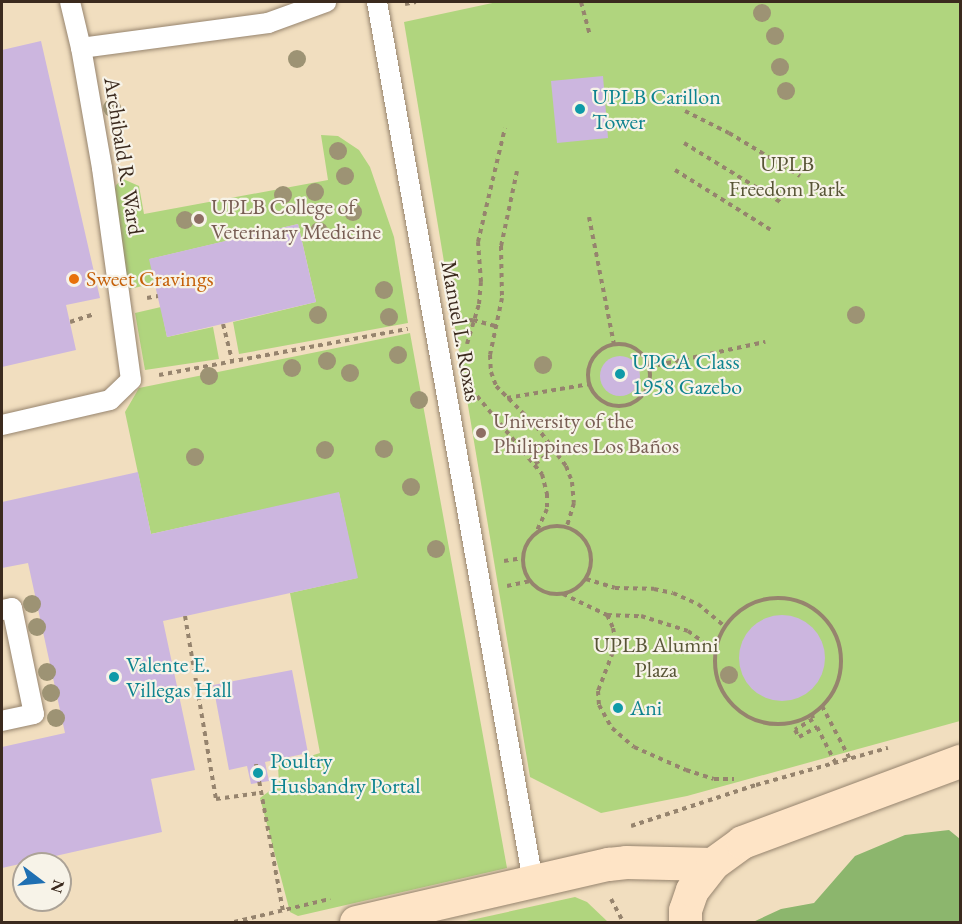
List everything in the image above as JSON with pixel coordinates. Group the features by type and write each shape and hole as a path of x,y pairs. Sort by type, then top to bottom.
{"street":[{"path":"685,922 685,910 692,890 712,864 742,842 960,761"},
{"path":"356,922 626,862 712,864"}],"lane":[{"path":"70,2 81,48"},
{"name":"Archibald R. Ward","path":"131,380 102,168 81,48 268,23 326,2"},
{"name":"Manuel L. Roxas","path":"377,2 436,324 533,881"},
{"path":"2,425 110,400 131,380"},
{"path":"2,610 12,608 34,714 2,721"}],"path":[{"path":"581,2 590,36"},
{"path":"685,111 800,176"},
{"path":"466,350 479,304 481,282 478,242 505,128"},
{"path":"684,143 782,203"},
{"path":"675,170 771,230"},
{"path":"517,171 501,246 502,298 490,355 491,372 496,386 536,426 566,466 572,482 574,503 567,526"},
{"path":"589,217 614,344"},
{"path":"131,380 436,324 473,320 495,326"},
{"path":"223,324 232,362"},
{"path":"650,367 765,342"},
{"path":"614,344 640,351 650,367 650,379 646,391 638,400 627,406 616,407 604,403 595,395 590,384 591,363 596,354 614,344"},
{"path":"506,398 590,384"},
{"path":"475,393 542,474 547,494 546,509 537,530 528,541 522,554 523,569 531,583 545,593 562,594 575,590 586,579 591,564 590,548 582,535 567,526 552,525 537,530"},
{"path":"535,464 554,449"},
{"path":"586,579 615,588 654,589 673,593 698,604 725,627"},
{"path":"562,594 607,615 641,616 688,631 716,651"},
{"path":"779,597 801,601 819,612 833,628 840,648 841,669 835,690 812,714 793,722 772,724 753,719 735,708 723,691 716,672 716,651 725,627 740,611 758,600 779,597"},
{"path":"607,615 613,628 616,644 598,691 599,705 612,728 634,747 686,770 714,779 734,779"},
{"path":"185,616 216,800 260,792"},
{"path":"822,706 850,759"},
{"path":"812,714 813,719 795,729 799,737 817,728 836,764"},
{"path":"621,830 756,785 894,746"},
{"path":"256,764 283,911"},
{"path":"608,894 623,922"}],"green space":[{"name":"UPLB Freedom Park","path":"497,2 960,2 960,721 687,796 601,813 530,777 404,22"},
{"path":"321,135 338,136 359,150 370,167 394,237 408,323 239,354 233,322 316,302 298,224 150,259 155,283 130,289 113,219 111,201 116,185 123,179 139,186 144,214 328,180"},
{"path":"161,307 167,337 213,327 219,359 145,370 135,313"},
{"path":"410,333 507,868 298,916 290,912 260,798 279,784 278,766 320,753 290,593 357,578 339,493 151,534 125,412 139,388"},
{"path":"949,830 960,839 960,922 753,922 781,909 814,903 855,856 905,835"},
{"path":"575,897 587,902 608,922 462,922"}],"building":[{"path":"41,41 100,298 66,305 76,350 2,367 2,50"},
{"name":"UPLB Carillon Tower","path":"603,76 608,138 557,143 551,81"},
{"path":"298,224 316,302 167,337 149,259"},
{"name":"UPCA Class 1958 Gazebo","path":"620,356 634,362 640,376 634,390 620,396 606,390 600,376 606,362"},
{"name":"Valente E. Villegas Hall","path":"138,472 151,534 339,492 358,578 163,621 195,770 151,779 162,832 72,852 12,852 12,866 2,868 2,747 65,733 28,563 2,568 2,502"},
{"path":"782,615 806,622 818,634 825,658 818,682 806,694 782,701 758,694 746,682 739,658 746,634 758,622"},
{"path":"292,670 308,753 265,762 269,781 251,784 247,766 229,770 213,685"}],"place":[{"name":"UPLB Carillon Tower","path":"580,109"},
{"name":"UPLB College of Veterinary Medicine","path":"199,219"},
{"name":"Sweet Cravings","path":"74,279"},
{"name":"UPCA Class 1958 Gazebo","path":"620,374"},
{"name":"University of the Philippines Los Baños","path":"481,433"},
{"name":"Valente E. Villegas Hall","path":"114,677"},
{"name":"Ani","path":"618,708"},
{"name":"Poultry Husbandry Portal","path":"258,773"}],"park label":[{"name":"UPLB Alumni Plaza","path":"656,656"}]}
